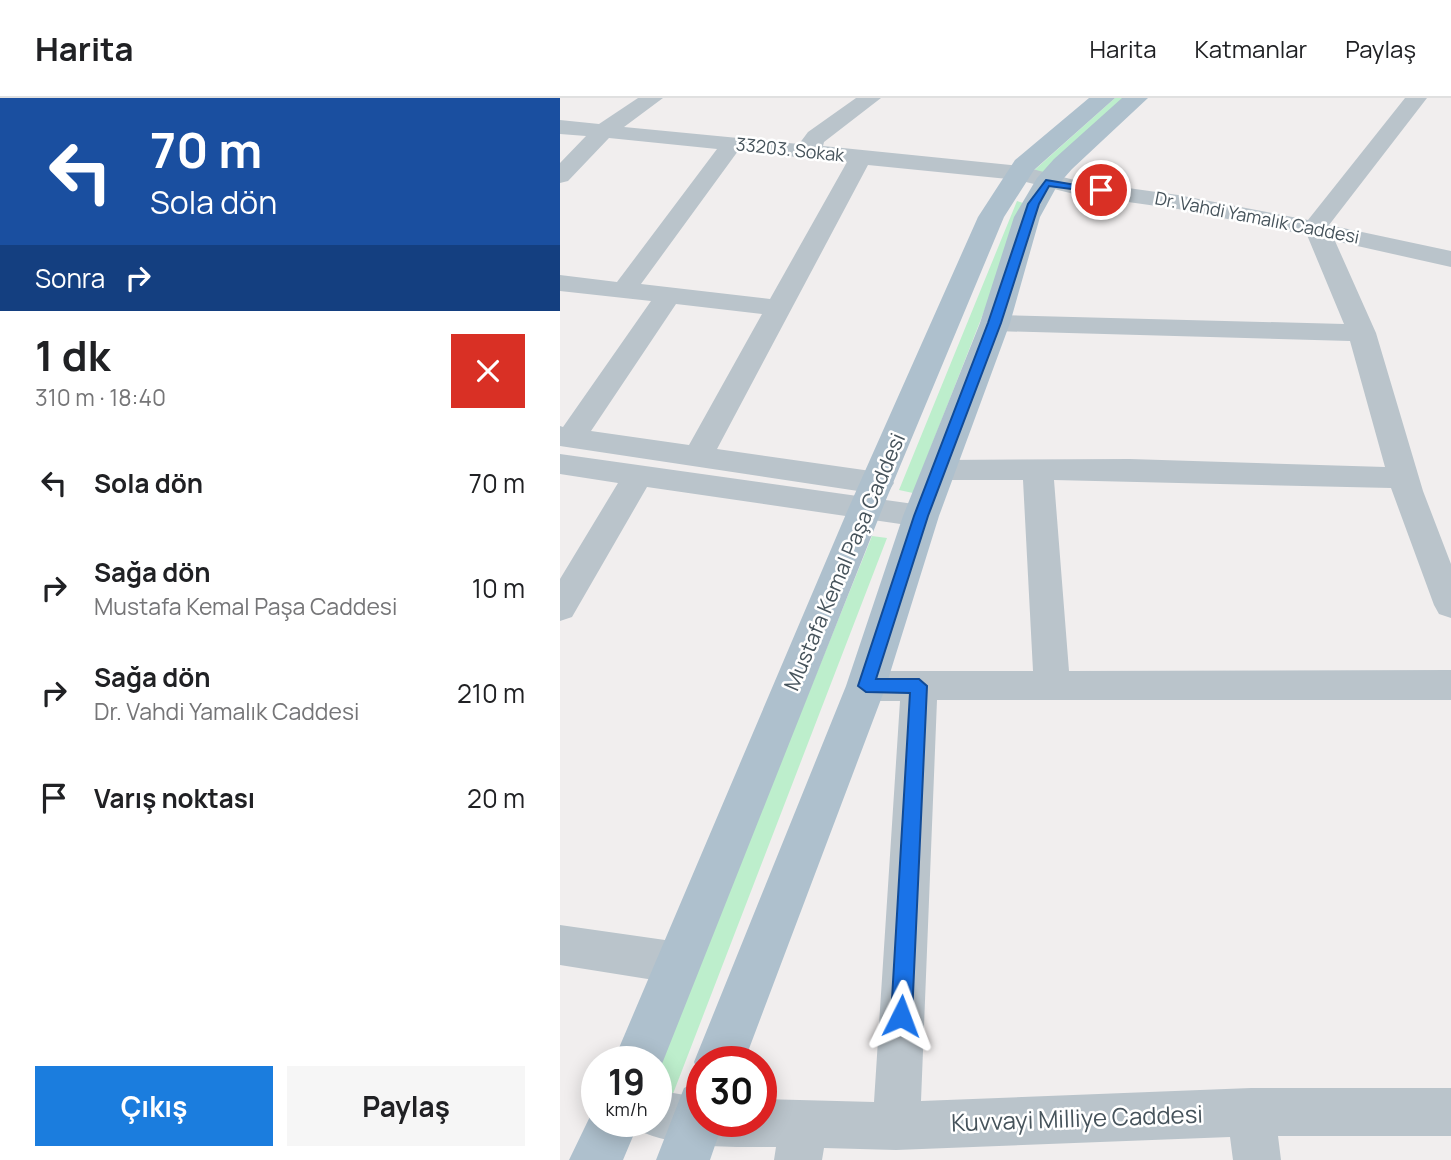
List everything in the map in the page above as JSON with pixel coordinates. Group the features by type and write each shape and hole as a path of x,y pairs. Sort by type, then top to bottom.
{"main road":[{"name":"Mustafa Kemal Paşa Caddesi","path":"725,1046 866,686 921,516 995,323 1027,217 1034,178 1030,159 1103,98"},
{"name":"Mustafa Kemal Paşa Caddesi","path":"645,1046 872,496 991,217 1034,178 1085,143 1136,98"},
{"path":"596,1160 606,1137"}],"street":[{"path":"560,176 604,131 652,98"},
{"path":"815,152 810,144 816,137 870,98"},
{"path":"1416,98 1315,227 1333,259 1362,333 1403,478 1449,596"},
{"name":"33203. Sokak","path":"560,127 815,152 1034,178"},
{"path":"624,290 732,144"},
{"path":"697,457 861,157"},
{"name":"Dr. Vahdi Yamalık Caddesi","path":"1034,178 1315,227 1451,259"},
{"path":"560,283 778,308"},
{"path":"564,446 670,295"},
{"path":"995,323 1362,333"},
{"path":"564,446 638,475 872,496"},
{"path":"564,446 697,457 872,496 921,516"},
{"path":"940,470 1130,469 1403,478"},
{"path":"1038,470 1052,686"},
{"path":"560,608 638,475"},
{"path":"866,686 1451,685"},
{"path":"896,1126 919,686"},
{"path":"560,945 679,963"},
{"path":"1251,1112 1257,1160"},
{"name":"Kuvvayi Milliye Caddesi","path":"766,1137 801,1143 896,1126 1251,1112 1451,1112"}],"green space":[{"path":"1115,98 1125,98 1040,175 1030,174"},
{"path":"1017,201 1026,204 913,493 899,490"},
{"path":"872,536 887,538 691,1046 686,1046 686,1060 672,1096 672,1046 666,1046"}],"route":[{"path":"901,1016 919,686 866,686 921,516 995,323 1027,217 1046,183 1101,190"}]}
